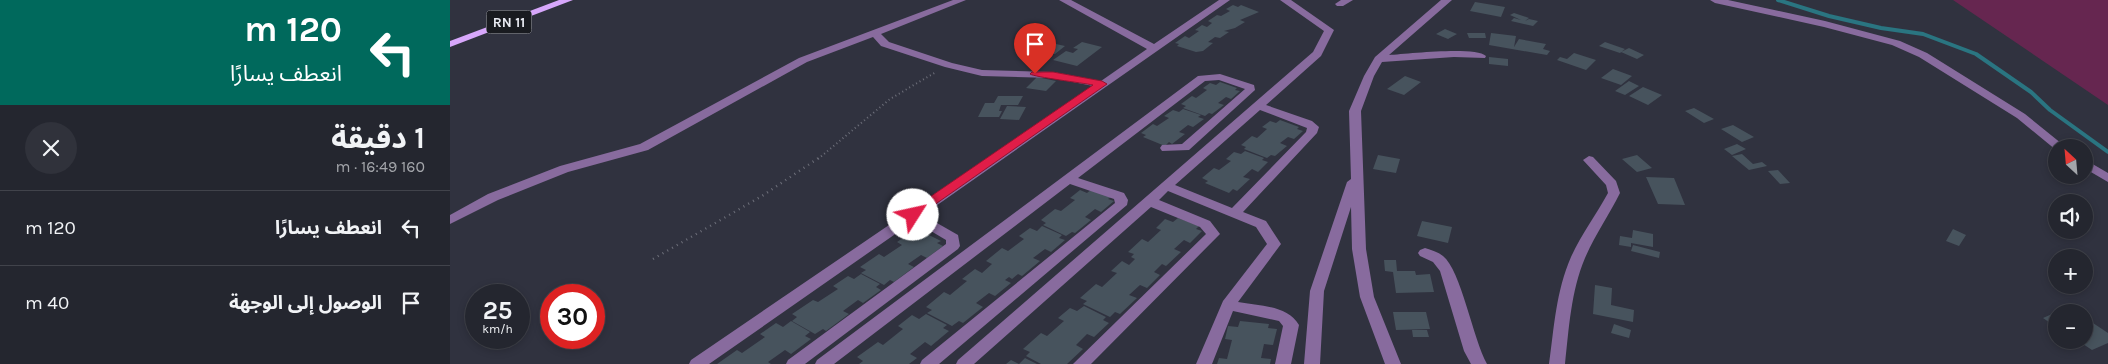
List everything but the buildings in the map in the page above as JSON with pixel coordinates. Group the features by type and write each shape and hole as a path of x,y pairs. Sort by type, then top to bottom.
{"main road":[{"name":"RN 11","path":"450,44 568,0"}],"street":[{"path":"450,220 493,197 564,169 644,147 803,60 962,0"},
{"path":"1064,0 1153,48"},
{"path":"698,364 1225,0"},
{"path":"964,364 1317,54 1329,30 1284,0"},
{"path":"1393,364 1367,297 1359,250 1356,111 1369,76 1379,59 1447,0"},
{"path":"1721,1 1896,43 1923,56 2021,116 2050,139"},
{"path":"876,34 885,44 949,65 982,73 1053,75 1102,84"},
{"path":"1379,59 1454,54 1481,56"},
{"path":"823,364 1202,78 1220,77 1250,87 1250,90 1184,147 1166,148"},
{"path":"1234,214 1312,133 1312,127 1308,123 1259,106"},
{"path":"1557,364 1563,307 1574,268 1587,238 1614,193 1612,184 1589,160"},
{"path":"2093,168 2108,178"},
{"path":"1312,364 1317,291 1356,172"},
{"path":"928,364 1121,205 1122,200 1118,196 1069,179"},
{"path":"1166,186 1261,224 1274,244 1228,305 1204,364"},
{"path":"1081,364 1212,234 1205,224 1149,201"},
{"path":"794,364 953,246 953,238 913,215"},
{"path":"1425,253 1438,260 1447,270 1472,351 1479,364"},
{"path":"1228,305 1284,317 1291,325 1284,364"}],"path":[{"path":"653,259 762,196 819,158 890,99 949,65"}],"shaded area":[{"path":"1953,0 2108,0 2108,105"}],"waterway":[{"path":"1778,0 1829,16 1881,28 1923,34 1976,54 2031,92 2050,110 2108,152"}],"route":[{"path":"913,215 1102,84 1053,75 1035,74"}]}
